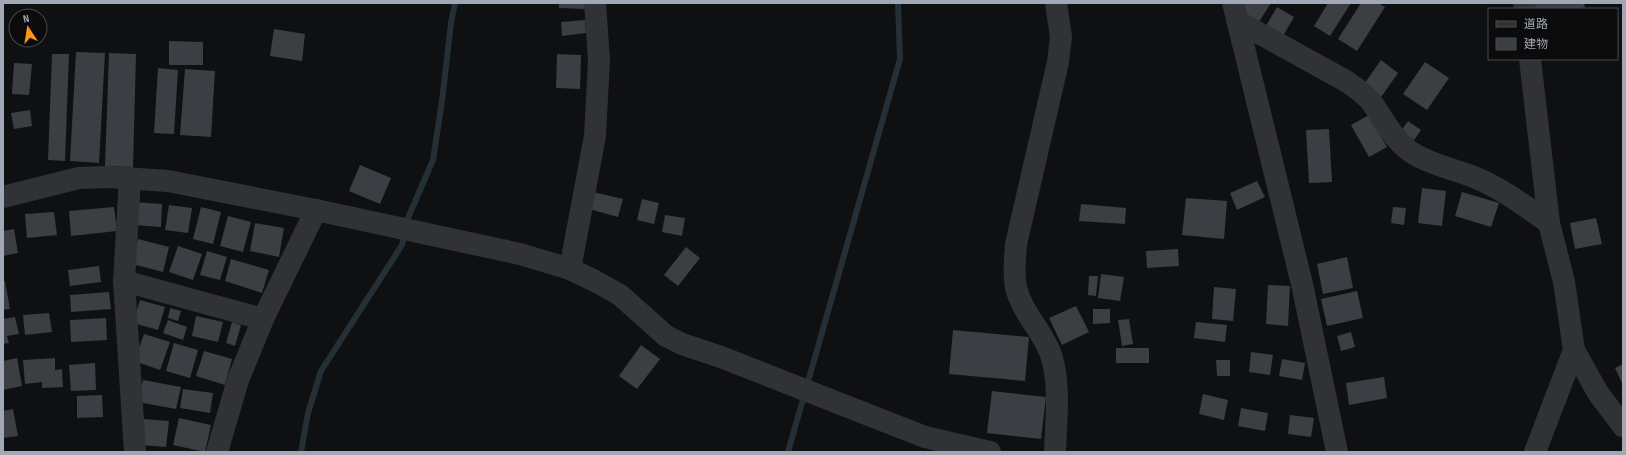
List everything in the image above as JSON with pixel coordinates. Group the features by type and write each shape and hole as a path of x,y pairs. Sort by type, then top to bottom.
{"street":[{"path":"570,269 595,136 599,60 595,3"},
{"path":"1055,452 1055,377 1050,352 1023,304 1016,288 1014,270 1016,244 1058,62 1061,37 1056,3"},
{"path":"1235,12 1362,92 1371,102 1401,145 1414,154 1474,177 1495,187 1514,198 1548,223"},
{"path":"1235,12 1302,284 1337,452"},
{"path":"1530,60 1548,223 1564,282 1574,350 1598,393 1623,426"},
{"path":"3,197 79,178 108,176 168,181 316,210 520,254 570,269 595,281 620,295 666,336 682,344 721,357 806,390 922,445 990,452"},
{"path":"130,178 124,281 135,452"},
{"path":"218,452 238,380 263,319 316,210"},
{"path":"124,281 263,319"},
{"path":"1535,452 1574,350"}],"building":[{"path":"559,3 585,3 585,9 559,8"},
{"path":"1244,3 1271,3 1257,25 1238,13"},
{"path":"1328,3 1351,3 1330,36 1314,26"},
{"path":"1361,3 1378,3 1385,7 1357,51 1338,39"},
{"path":"1534,3 1584,3 1585,7 1580,8 1535,8"},
{"path":"1277,7 1294,17 1283,36 1266,26"},
{"path":"585,20 586,33 562,36 561,22"},
{"path":"274,29 305,34 302,61 270,56"},
{"path":"169,41 203,42 203,65 169,65"},
{"path":"76,52 105,53 99,163 70,161"},
{"path":"109,53 136,54 133,167 105,166"},
{"path":"52,54 69,54 65,161 48,160"},
{"path":"557,54 581,55 580,89 556,88"},
{"path":"1381,60 1398,73 1379,100 1362,87"},
{"path":"1425,62 1449,78 1427,110 1403,94"},
{"path":"14,63 32,64 29,95 12,94"},
{"path":"158,68 178,70 174,134 154,133"},
{"path":"185,69 215,71 211,137 180,135"},
{"path":"30,110 32,126 14,129 11,113"},
{"path":"1369,115 1387,147 1369,157 1351,125"},
{"path":"1408,121 1421,130 1414,140 1401,131"},
{"path":"1329,129 1332,182 1309,183 1306,130"},
{"path":"360,165 391,178 380,204 349,191"},
{"path":"1257,181 1265,197 1237,210 1230,193"},
{"path":"1422,188 1446,191 1442,226 1418,223"},
{"path":"593,192 623,199 618,217 589,209"},
{"path":"1462,192 1499,203 1491,227 1455,216"},
{"path":"1186,198 1227,201 1224,239 1182,235"},
{"path":"642,199 659,203 654,224 637,220"},
{"path":"134,202 162,204 161,227 133,225"},
{"path":"1081,204 1126,208 1125,224 1079,221"},
{"path":"169,205 192,208 188,233 165,230"},
{"path":"114,207 117,231 71,236 69,211"},
{"path":"201,207 221,212 213,244 193,239"},
{"path":"1393,207 1406,208 1404,225 1391,223"},
{"path":"54,212 57,235 27,238 25,214"},
{"path":"665,215 685,218 682,236 662,232"},
{"path":"228,216 251,222 243,252 220,246"},
{"path":"1596,218 1602,244 1575,249 1570,223"},
{"path":"255,223 284,228 279,257 250,251"},
{"path":"14,229 18,253 3,256 3,231"},
{"path":"138,239 169,247 163,272 132,264"},
{"path":"178,246 202,254 193,280 169,272"},
{"path":"686,247 700,258 678,286 664,275"},
{"path":"1178,249 1179,266 1147,268 1146,251"},
{"path":"207,251 227,257 220,280 200,275"},
{"path":"1347,257 1353,288 1323,294 1317,264"},
{"path":"231,259 269,270 262,293 225,281"},
{"path":"99,266 101,282 70,286 68,270"},
{"path":"1101,274 1124,277 1120,301 1098,298"},
{"path":"1089,276 1098,276 1096,296 1088,295"},
{"path":"3,281 5,281 10,309 3,310"},
{"path":"1268,285 1290,286 1288,326 1266,324"},
{"path":"1214,287 1236,289 1233,321 1212,319"},
{"path":"1357,291 1363,318 1327,326 1321,299"},
{"path":"109,292 111,309 71,312 70,295"},
{"path":"140,300 165,307 158,330 133,323"},
{"path":"1076,306 1089,332 1062,345 1049,318"},
{"path":"170,308 181,311 178,321 168,318"},
{"path":"1093,309 1110,309 1110,323 1093,324"},
{"path":"49,313 52,332 25,335 23,315"},
{"path":"196,316 223,322 218,342 192,336"},
{"path":"15,317 19,334 7,336 9,343 3,344 3,319"},
{"path":"106,318 107,340 71,342 70,320"},
{"path":"1129,319 1133,344 1122,346 1118,320"},
{"path":"168,320 187,327 183,340 163,333"},
{"path":"232,322 241,325 235,346 226,343"},
{"path":"1196,322 1227,325 1225,342 1194,338"},
{"path":"953,330 1029,337 1025,381 949,374"},
{"path":"1351,332 1355,347 1341,351 1337,336"},
{"path":"144,334 170,342 160,370 134,361"},
{"path":"174,343 198,350 190,378 166,371"},
{"path":"641,345 660,359 637,389 619,376"},
{"path":"1116,348 1149,348 1149,363 1116,363"},
{"path":"204,351 232,359 225,385 196,376"},
{"path":"1251,352 1273,355 1270,375 1249,372"},
{"path":"17,358 22,386 3,390 3,361"},
{"path":"55,358 55,370 62,369 63,387 42,388 42,382 25,384 23,360"},
{"path":"1282,359 1305,363 1302,380 1279,376"},
{"path":"1216,360 1230,360 1230,376 1217,376"},
{"path":"95,363 96,390 71,391 69,365"},
{"path":"1623,364 1623,385 1615,368"},
{"path":"1384,377 1387,398 1349,405 1346,383"},
{"path":"143,380 181,387 176,409 138,402"},
{"path":"183,389 213,393 210,413 180,408"},
{"path":"992,391 1046,397 1041,439 987,433"},
{"path":"1203,394 1228,400 1224,420 1199,414"},
{"path":"102,395 103,417 77,418 77,396"},
{"path":"1241,408 1268,413 1265,431 1238,426"},
{"path":"13,409 18,436 3,438 3,411"},
{"path":"1290,415 1314,418 1311,437 1288,434"},
{"path":"179,418 211,425 205,452 173,445"},
{"path":"143,419 169,421 166,447 140,445"}],"waterway":[{"path":"301,452 308,413 321,371 402,245 408,218 433,160 455,3"},
{"path":"788,452 900,59 898,3"}]}
